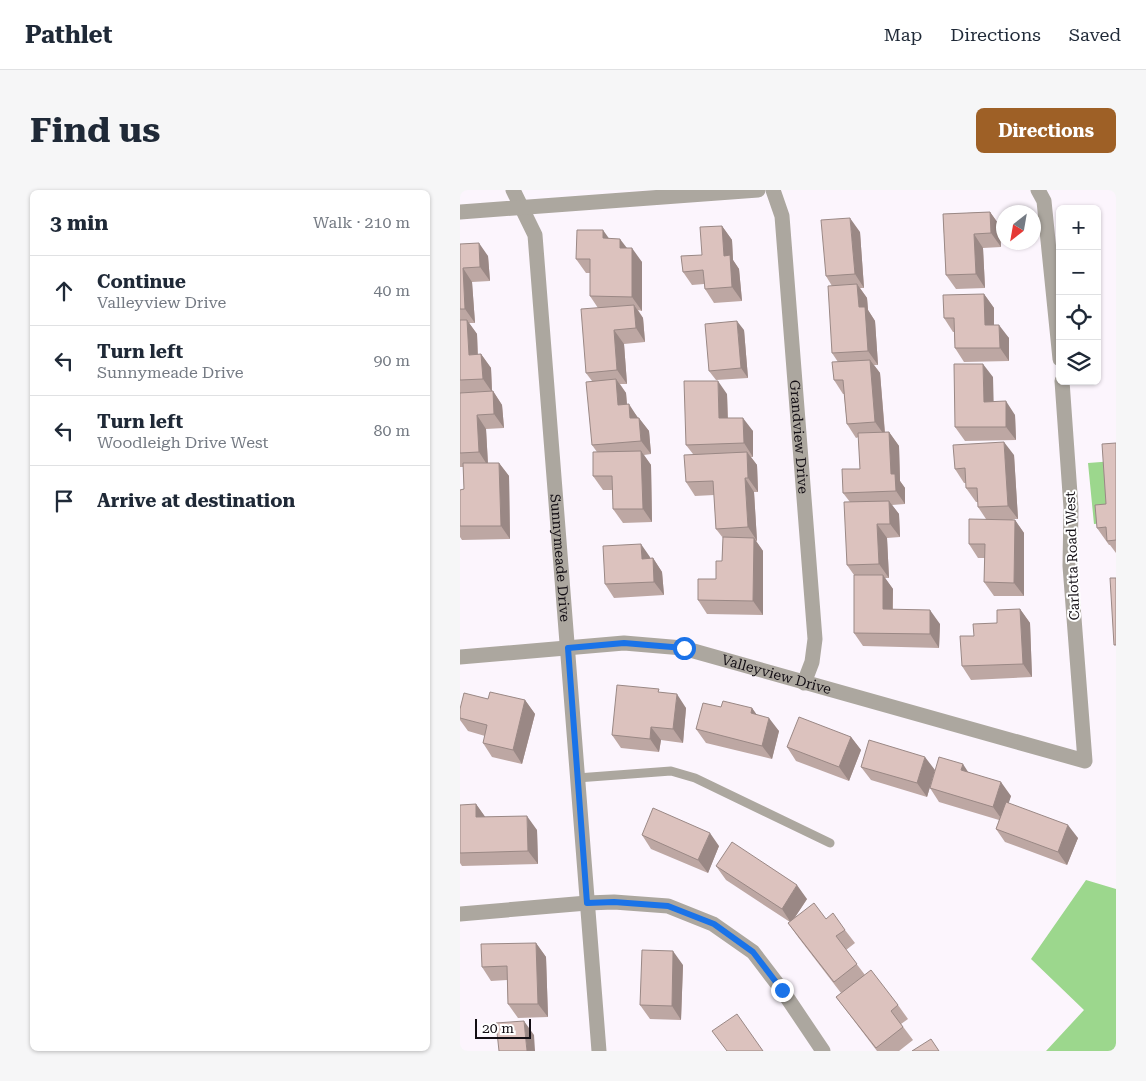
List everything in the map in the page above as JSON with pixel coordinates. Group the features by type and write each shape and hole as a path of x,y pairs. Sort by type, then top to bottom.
{"street":[{"name":"Sunnymeade Drive","path":"513,190 535,235 599,1051"},
{"path":"460,212 758,190"},
{"name":"Grandview Drive","path":"773,190 782,216 815,638 812,662 804,683"},
{"path":"1038,190 1044,201 1058,340"},
{"name":"Carlotta Road West","path":"1062,385 1071,508 1070,566 1085,761"},
{"name":"Valleyview Drive","path":"460,656 624,643 684,648 1085,761"},
{"path":"460,914 587,903 614,902 668,906 714,924 753,952 782,990 823,1051"}],"lane":[{"path":"577,778 658,772 681,773 830,843"}],"green space":[{"path":"1114,461 1116,522 1094,524 1088,463"},
{"path":"1086,880 1116,889 1116,1051 1046,1051 1084,1010 1031,959"}],"building":[{"path":"990,212 991,233 974,234 976,274 946,275 943,214"},
{"path":"850,218 855,274 826,276 821,220"},
{"path":"722,226 724,256 730,255 732,287 705,289 703,270 683,272 681,256 702,255 700,227"},
{"path":"577,230 603,230 603,238 620,239 620,248 632,248 632,297 590,296 590,259 576,259"},
{"path":"479,243 480,267 463,268 465,309 460,309 460,244"},
{"path":"857,284 859,307 865,307 868,351 832,353 828,286"},
{"path":"984,294 985,325 999,325 1000,348 955,348 954,318 944,318 943,295"},
{"path":"634,305 636,328 614,330 617,370 586,373 581,309"},
{"path":"460,320 467,320 469,355 481,354 483,379 460,380"},
{"path":"737,321 741,368 709,371 705,324"},
{"path":"870,360 875,422 847,424 843,380 834,380 832,362"},
{"path":"954,364 983,364 984,402 1006,401 1006,427 955,427"},
{"path":"616,379 618,405 629,404 630,418 639,418 641,441 592,445 586,382"},
{"path":"684,381 718,381 719,418 743,418 744,443 686,445"},
{"path":"493,391 494,414 477,415 479,452 460,453 460,393"},
{"path":"889,432 891,474 895,474 896,491 843,493 842,469 860,469 858,433"},
{"path":"1004,442 1008,506 978,507 977,488 966,488 965,468 955,469 953,445"},
{"path":"1116,443 1116,540 1107,541 1106,527 1097,528 1095,505 1106,504 1102,444"},
{"path":"641,451 643,509 613,509 612,476 593,476 593,452"},
{"path":"747,452 748,478 745,478 748,527 716,529 713,481 686,482 684,455"},
{"path":"463,463 499,463 501,526 460,526 460,490 464,489"},
{"path":"889,501 890,524 877,524 879,564 847,565 844,502"},
{"path":"969,519 1015,520 1014,583 984,582 985,544 969,544"},
{"path":"723,537 754,538 753,601 698,600 698,579 716,579 716,561 722,561"},
{"path":"641,544 642,559 653,558 654,582 605,584 603,546"},
{"path":"854,575 883,575 883,609 930,610 930,634 854,633"},
{"path":"1110,578 1116,578 1116,645 1114,645"},
{"path":"1020,609 1023,664 962,666 960,636 974,636 973,624 997,623 997,610"},
{"path":"617,685 659,689 658,692 677,694 673,729 651,727 650,739 612,735"},
{"path":"490,692 525,700 513,750 483,743 487,725 460,718 464,693 488,699"},
{"path":"723,701 752,708 751,713 769,718 762,746 696,729 703,703 721,707"},
{"path":"799,717 851,737 839,767 787,747"},
{"path":"869,740 925,757 917,783 861,767"},
{"path":"939,757 963,764 961,770 1001,782 993,807 930,788"},
{"path":"1006,802 1068,825 1058,852 996,829"},
{"path":"476,804 476,817 527,816 528,851 460,853 460,805"},
{"path":"653,808 710,833 698,860 642,835"},
{"path":"732,842 797,885 782,909 716,866"},
{"path":"814,903 826,919 833,913 845,930 836,936 857,964 834,982 788,923"},
{"path":"536,943 538,1004 508,1004 507,966 482,967 481,944"},
{"path":"642,950 673,951 672,1006 640,1005"},
{"path":"871,970 898,1005 891,1011 903,1027 876,1048 836,997"},
{"path":"737,1014 763,1051 727,1051 712,1031"},
{"path":"524,1021 527,1051 499,1051 496,1023"},
{"path":"931,1039 939,1051 912,1051"}],"route":[{"path":"684,648 624,643 568,648 587,903 614,902 668,906 714,924 753,952 782,990"}]}
